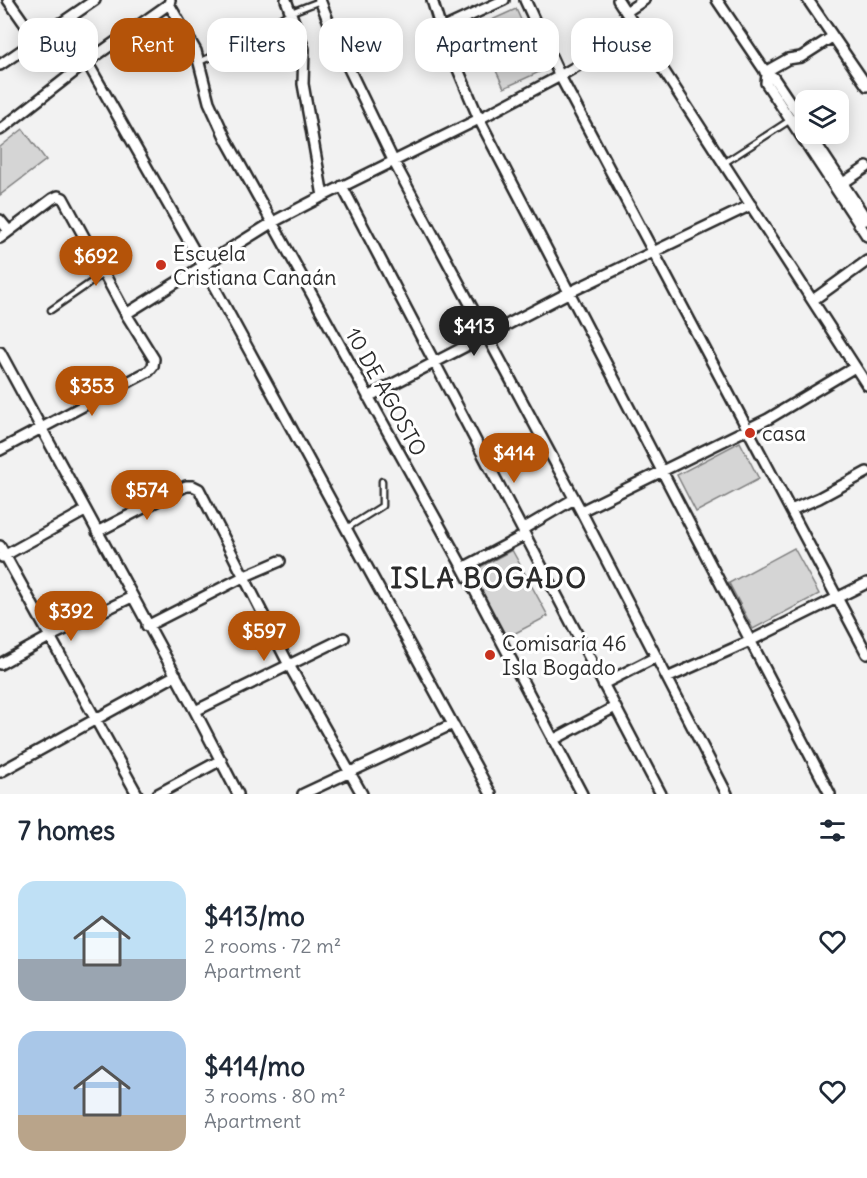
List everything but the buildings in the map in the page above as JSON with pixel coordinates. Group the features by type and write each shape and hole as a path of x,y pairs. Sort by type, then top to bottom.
{"street":[{"path":"8,0 21,18"},
{"path":"67,18 94,0"},
{"path":"286,0 304,49 303,84 323,196"},
{"path":"320,0 339,48 394,162 581,511 728,794"},
{"path":"432,0 438,18"},
{"path":"465,18 504,0"},
{"path":"525,0 560,76 867,654"},
{"path":"618,0 630,18"},
{"path":"626,12 644,0"},
{"path":"717,0 766,73 766,82 867,220"},
{"path":"808,0 867,86"},
{"path":"98,54 170,2"},
{"name":"10 DE AGOSTO","path":"170,2 195,51 217,122 463,568 582,794"},
{"path":"766,73 788,59 801,57 832,36"},
{"path":"0,65 18,52"},
{"path":"126,314 273,222 480,119 571,70"},
{"path":"0,130 74,72"},
{"path":"93,72 203,266 491,794"},
{"path":"460,72 480,119 568,293 830,794"},
{"path":"665,72 867,385"},
{"path":"816,144 867,236"},
{"path":"840,185 867,167"},
{"path":"342,186 661,794"},
{"path":"0,238 52,199 58,196 63,198 126,314 154,359 149,371 0,450"},
{"path":"368,397 568,293 751,205"},
{"path":"0,220 9,231"},
{"path":"813,300 867,261"},
{"path":"0,352 147,626 176,675 238,794"},
{"path":"581,511 791,406 855,367"},
{"path":"791,510 867,472"},
{"path":"97,532 186,486 199,489 289,665 362,794"},
{"path":"463,568 574,499"},
{"path":"3,557 85,511"},
{"path":"0,546 3,557 137,794"},
{"path":"147,626 244,576 280,561"},
{"path":"667,678 750,641 867,583"},
{"path":"0,664 49,637 132,597"},
{"path":"195,711 344,638"},
{"path":"603,684 656,657"},
{"path":"0,772 94,718 176,675"},
{"path":"553,740 615,707"},
{"path":"303,794 453,724"},
{"path":"158,794 221,760"}],"lane":[{"path":"199,62 236,46 289,13 320,0"},
{"path":"724,163 794,118"},
{"path":"51,310 104,274"},
{"path":"347,528 382,506 382,481"}],"shaded area":[{"path":"516,9 520,18 496,18"},
{"path":"497,72 540,72 504,88"},
{"path":"23,129 46,160 0,195 0,147"},
{"path":"740,442 759,479 696,512 677,475"},
{"path":"794,548 819,594 753,629 729,583"},
{"path":"512,550 548,616 506,638 471,572"}],"place":[{"name":"Escuela Cristiana Canaán","path":"161,265"},
{"name":"casa","path":"750,433"},
{"name":"Comisaría 46 Isla Bogado","path":"490,655"}],"district":[{"name":"ISLA BOGADO","path":"489,578"}]}
